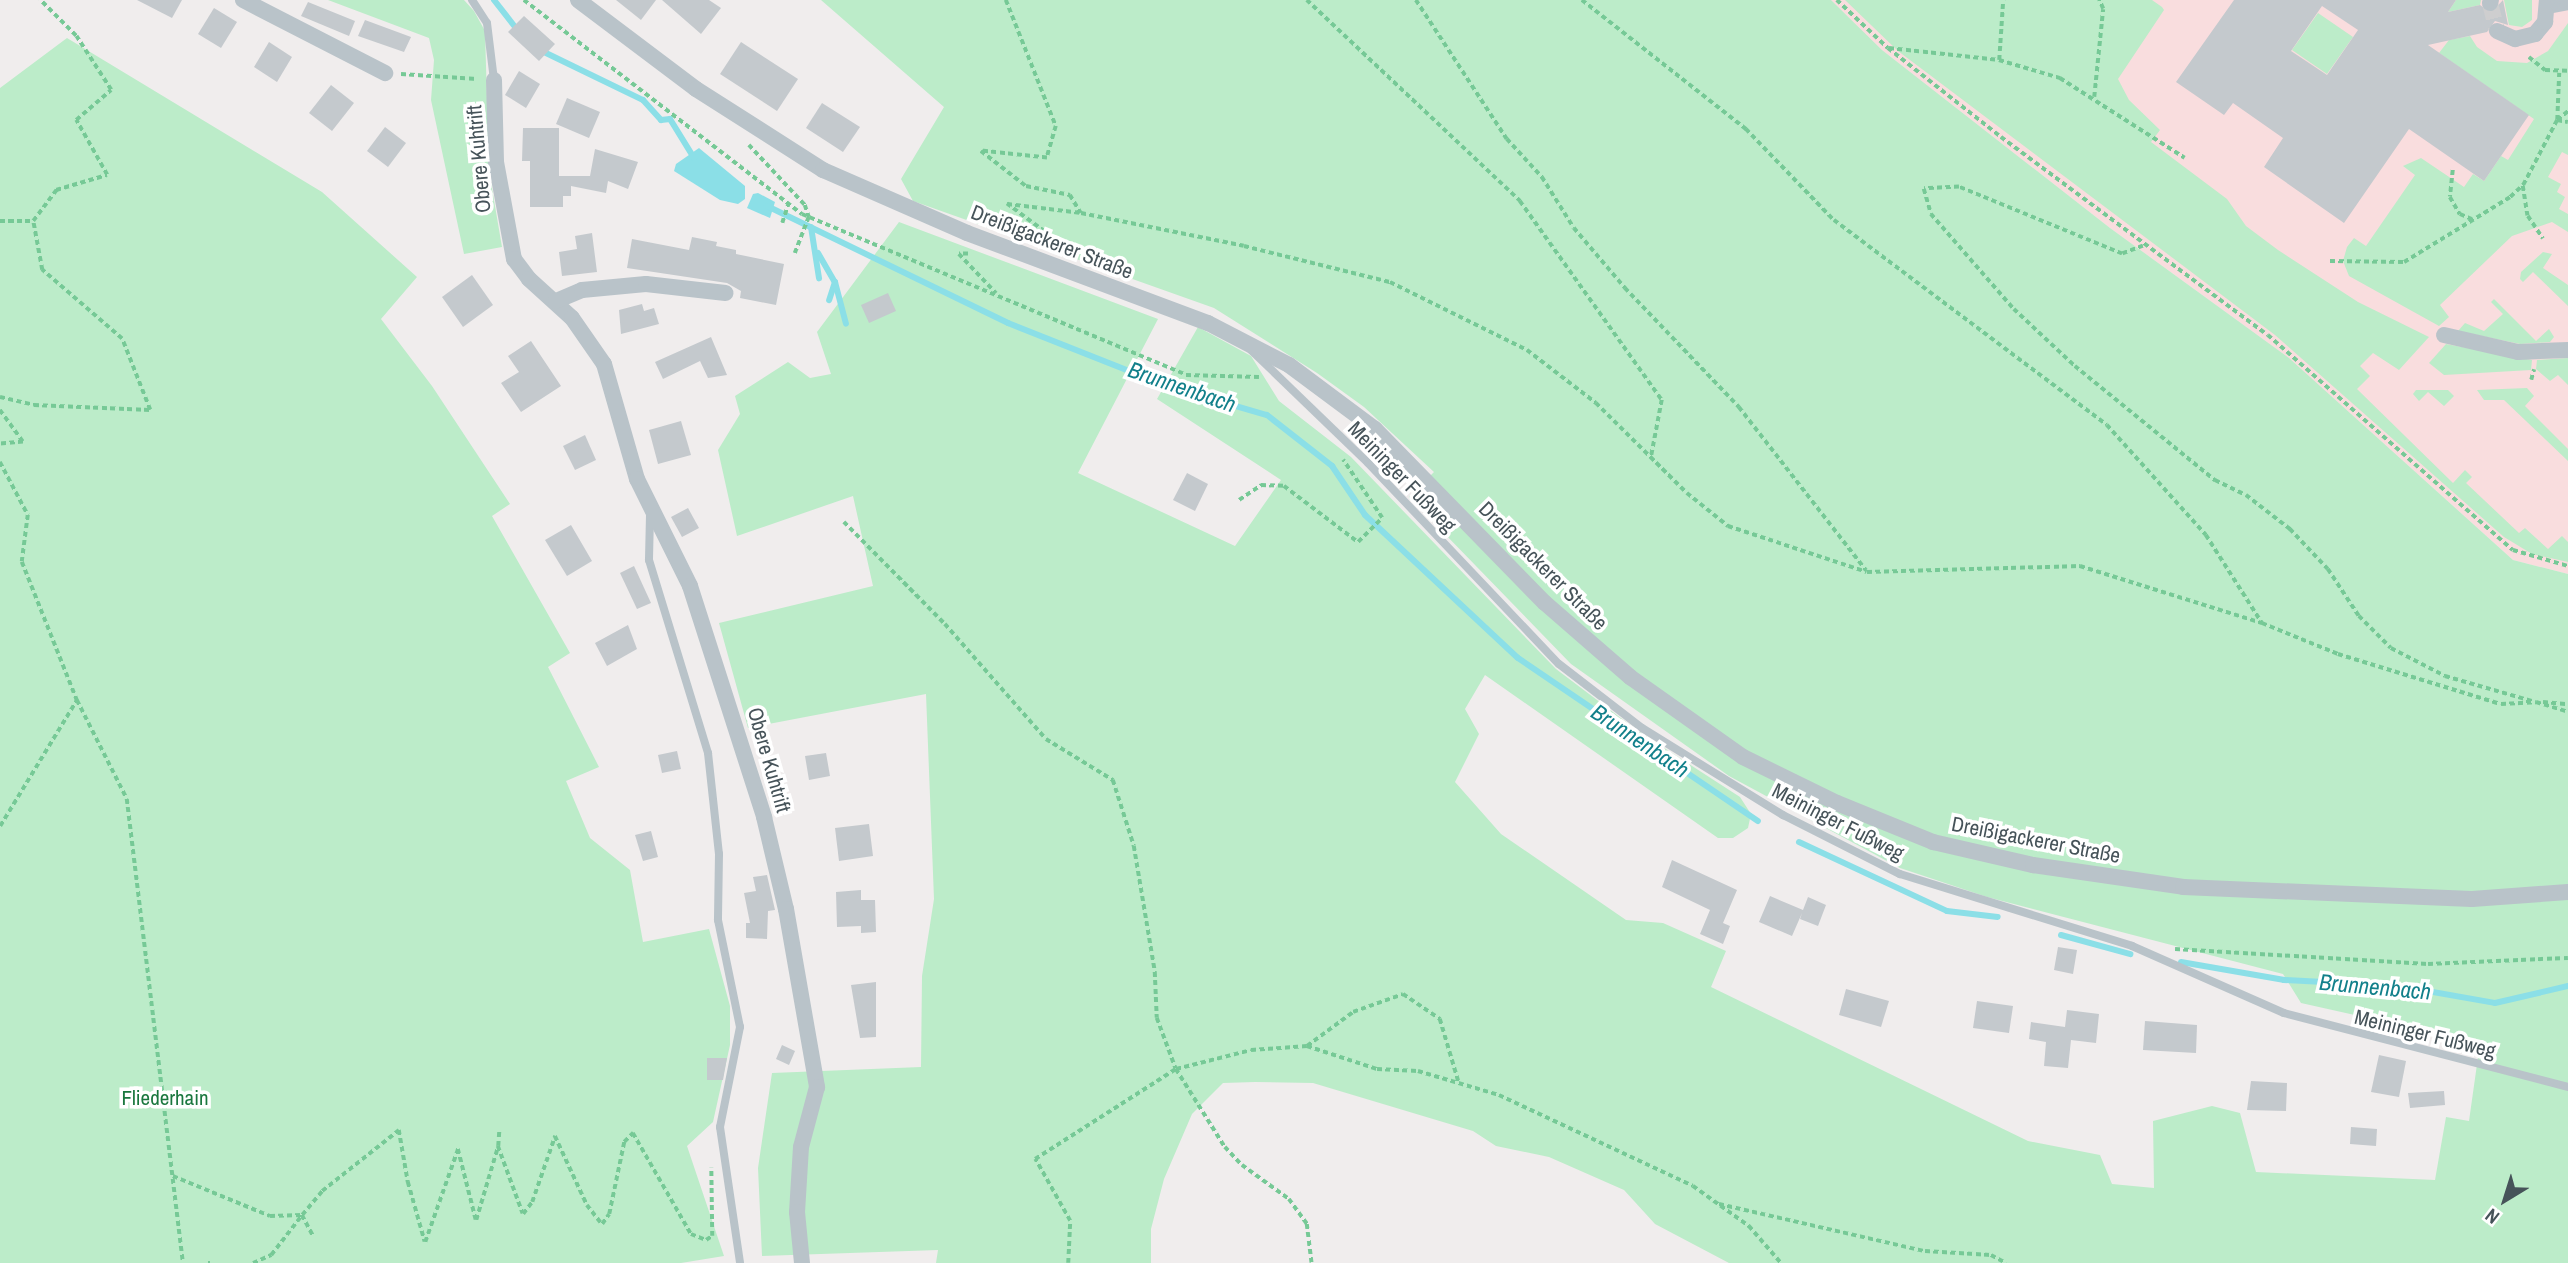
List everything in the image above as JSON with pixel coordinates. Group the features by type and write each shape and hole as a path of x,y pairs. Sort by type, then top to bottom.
{"street":[{"path":"243,0 385,73"},
{"name":"Dreißigackerer Straße","path":"578,0 696,89 823,170 954,228 1238,337 1289,365 1375,429 1545,603 1708,736 1766,769 1888,825 1933,842 2033,865 2183,887 2472,899 2568,891"},
{"path":"2497,30 2515,38 2535,34 2545,22 2547,3 2568,2"},
{"name":"Obere Kuhtrift","path":"494,80 496,162 514,259 529,279 556,301 604,364 650,512 671,544 695,598 764,817 786,909 817,1087 801,1147 797,1212 802,1263"},
{"path":"556,301 582,290 646,284 724,293"},
{"path":"2444,335 2518,352 2568,351"}],"lane":[{"name":"Obere Kuhtrift","path":"472,0 487,23 494,80"},
{"name":"Meininger Fußweg","path":"1238,337 1368,463 1559,664 1642,728 1783,815 1900,874 2132,946 2284,1013 2568,1087"},
{"path":"650,512 649,560 708,753 719,854 718,920 740,1027 720,1127 740,1263"}],"path":[{"path":"0,397 34,405 150,410 136,366 122,339 42,270 33,221 56,190 107,176 76,120 111,90 76,36 40,0"},
{"path":"524,0 788,205 809,217 1186,375 1245,378"},
{"path":"1006,0 1056,126 1046,158 981,151 1026,186 1070,195 1081,213"},
{"path":"1307,0 1520,201 1662,400 1651,458"},
{"path":"1416,0 1507,139 1542,177 1574,228 1625,288 1740,407 1867,572"},
{"path":"1582,0 1746,129 1834,220 2107,425 2206,535 2262,624"},
{"path":"1837,0 1888,48 2143,246 2268,335 2513,550 2568,566"},
{"path":"1999,60 2003,0"},
{"path":"2094,97 2103,9 2099,0"},
{"path":"1888,48 1999,60 2060,78 2094,97 2185,158"},
{"path":"2529,57 2559,74 2568,71"},
{"path":"385,73 494,80"},
{"path":"2557,120 2559,74"},
{"path":"2330,261 2404,262 2459,232 2472,219 2496,208 2523,185 2557,120 2568,111"},
{"path":"2557,120 2568,122"},
{"path":"745,138 799,195 809,217 795,253"},
{"path":"2453,170 2449,191 2452,203 2460,214 2472,219"},
{"path":"2523,185 2528,216 2543,238"},
{"path":"2143,246 2122,254 1959,187 1924,189 1931,214 2014,309 2215,480 2246,495 2290,529 2328,569 2359,616 2391,648 2445,676 2568,712"},
{"path":"1083,261 1007,204 1081,213 1244,246 1390,282 1527,350 1596,403 1651,458 1728,526 1867,572 2080,566 2262,624 2338,654 2501,704 2568,704"},
{"path":"782,223 788,205"},
{"path":"0,221 33,221"},
{"path":"982,258 959,254 997,295"},
{"path":"0,410 23,442 0,444"},
{"path":"1239,500 1261,485 1284,486 1358,542 1382,518 1337,451"},
{"path":"0,462 28,516 22,562 76,700 127,799 183,1263"},
{"path":"844,522 945,624 1046,739 1113,780 1134,846 1155,972 1157,1018 1176,1069 1225,1147 1241,1165 1290,1199 1307,1224 1312,1263"},
{"path":"0,825 76,700"},
{"path":"2172,948 2428,964 2568,958"},
{"path":"1307,1046 1353,1012 1403,994 1440,1019 1459,1083"},
{"path":"1068,1263 1070,1222 1035,1159 1176,1069 1251,1050 1307,1046 1377,1069 1418,1071 1499,1095 1693,1186 1748,1226 1781,1263"},
{"path":"253,1263 271,1255 322,1191 400,1130 408,1182 425,1242 458,1149 469,1208 479,1220 498,1146 499,1130"},
{"path":"498,1146 523,1214 532,1202 555,1136 587,1205 602,1224 609,1214 624,1142 633,1133 691,1234 706,1240 712,1236 710,1157"},
{"path":"173,1176 270,1216 302,1215"},
{"path":"1717,1203 1925,1251 1991,1255 2006,1263"},
{"path":"302,1215 313,1236"}],"shaded area":[{"path":"1831,0 2568,0 2568,574 2513,560 2289,358 2110,228 1882,50"}],"green space":[{"path":"328,0 464,0 474,11 485,31 489,171 502,247 464,254 431,100 434,60 429,38"},
{"path":"821,0 1831,0 1882,50 2110,228 2289,358 2513,560 2568,574 2568,1263 1729,1263 1655,1224 1624,1190 1549,1157 1496,1146 1473,1131 1313,1083 1255,1082 1223,1083 1192,1114 1164,1179 1151,1229 1151,1263 936,1263 938,1250 762,1256 758,1168 772,1073 921,1067 922,976 934,899 926,694 748,728 719,623 873,586 853,496 737,536 718,450 740,414 735,396 788,362 810,378 831,374 817,332 899,222 1158,319 1078,473 1235,546 1281,480 1157,399 1198,327 1251,356 1279,401 1351,457 1556,669 1638,731 1740,797 1751,814 1748,828 1733,838 1718,838 1485,675 1465,709 1479,734 1455,782 1501,834 1626,920 1663,923 1726,951 1711,987 2028,1141 2100,1155 2112,1184 2154,1188 2153,1121 2212,1106 2240,1113 2256,1172 2435,1180 2446,1117 2469,1121 2480,1043 2301,1003 2283,974 1987,897 1900,868 1729,776 1571,664 1409,497 1434,472 1364,407 1317,373 1214,308 913,201 901,179 944,107"},
{"path":"1845,0 2152,0 2162,7 2164,10 2118,79 2129,100 2160,130 2151,142 2227,199 2246,226 2278,250 2358,302 2429,337 2399,370 2373,353 2360,366 2370,376 2357,389 2453,483 2465,470 2472,477 2466,483 2519,533 2525,528 2548,549 2562,536 2568,542 2568,562 2532,554 2504,537 2275,335 1898,51"},
{"path":"2456,0 2481,0 2480,5 2448,12"},
{"path":"2504,0 2532,0 2532,20 2522,27 2509,25"},
{"path":"2318,13 2353,37 2327,74 2292,50"},
{"path":"2568,23 2568,155 2562,152 2548,177 2561,184 2557,192 2565,197 2559,209 2568,214 2568,232 2552,222 2512,236 2440,305 2449,317 2439,326 2349,276 2343,261 2347,247 2354,238 2366,246 2415,175 2403,166 2421,158 2464,187 2473,174 2484,181 2501,156 2508,160 2534,119 2439,53 2449,40 2470,36 2477,47 2497,61 2527,63 2548,51"},
{"name":"Fliederhain","path":"67,38 322,192 417,277 381,319 432,386 510,504 492,516 570,653 548,667 599,767 566,781 590,838 630,870 643,942 709,929 730,1006 730,1045 713,1122 687,1146 724,1256 681,1263 0,1263 0,88"},
{"path":"2543,252 2552,254 2543,268 2568,285 2568,306 2533,272 2523,282 2520,279 2521,272"},
{"path":"2494,299 2536,341 2549,329 2554,337 2550,342 2520,344 2458,331 2465,323 2484,331 2503,314 2491,302"},
{"path":"2446,344 2532,360 2531,370 2444,375 2429,363"},
{"path":"2568,358 2568,385 2558,375 2550,381 2536,369 2537,360"},
{"path":"2527,388 2534,396 2525,406 2568,449 2568,461 2504,400 2484,400 2477,390"},
{"path":"2416,390 2448,390 2454,396 2444,406 2428,392 2419,401 2413,394"}],"water":[{"path":"699,148 745,186 745,199 738,204 720,200 674,171 676,164"},
{"path":"758,193 775,202 770,218 747,208 753,194"}],"building":[{"path":"137,0 182,0 172,18"},
{"path":"616,0 656,0 641,20"},
{"path":"662,0 709,0 721,8 701,34"},
{"path":"2234,0 2456,0 2448,12 2480,5 2491,13 2503,0 2508,25 2495,21 2487,32 2428,45 2529,115 2484,181 2409,129 2344,223 2264,167 2283,138 2233,103 2224,115 2176,82","holes":["2322,6 2358,30 2327,75 2291,51"]},
{"path":"308,2 355,21 349,36 301,16"},
{"path":"214,8 237,22 221,48 198,34"},
{"path":"524,16 555,44 539,61 508,32"},
{"path":"365,20 411,37 404,52 358,36"},
{"path":"269,42 292,57 277,82 254,67"},
{"path":"741,42 798,79 777,111 720,74"},
{"path":"519,71 540,84 526,108 505,95"},
{"path":"331,85 354,103 332,131 309,113"},
{"path":"567,98 600,112 589,138 556,124"},
{"path":"822,103 860,127 843,152 806,128"},
{"path":"385,127 406,143 388,167 367,151"},
{"path":"523,128 559,128 559,176 590,176 595,149 638,162 628,189 608,181 606,193 571,186 571,196 563,196 563,207 530,207 530,161 522,161"},
{"path":"592,233 597,272 562,276 559,252 577,249 575,236"},
{"path":"692,237 717,242 716,246 736,250 736,254 784,264 776,305 740,298 741,291 727,283 627,268 632,239 689,250"},
{"path":"472,275 493,305 463,327 442,297"},
{"path":"888,293 896,311 869,323 861,305"},
{"path":"642,304 644,311 654,308 659,324 621,334 619,310"},
{"path":"711,337 727,375 708,378 700,361 663,379 655,362"},
{"path":"531,341 561,386 521,412 501,383 519,372 508,356"},
{"path":"681,421 691,455 658,464 649,430"},
{"path":"585,435 596,460 575,470 563,446"},
{"path":"1187,473 1208,484 1195,511 1173,500"},
{"path":"688,508 699,528 682,537 671,517"},
{"path":"571,525 592,561 567,576 545,540"},
{"path":"634,566 651,603 637,609 620,573"},
{"path":"628,625 637,649 607,666 595,643"},
{"path":"677,751 681,769 662,773 658,755"},
{"path":"826,753 830,776 809,780 805,756"},
{"path":"869,824 873,856 839,861 835,828"},
{"path":"651,831 658,857 643,861 635,835"},
{"path":"1672,860 1737,890 1723,923 1730,926 1723,944 1700,934 1710,910 1662,887"},
{"path":"767,875 775,910 768,911 767,939 746,938 746,923 750,923 744,893 756,891 753,877"},
{"path":"861,890 861,900 875,900 876,932 861,933 861,926 837,927 836,892"},
{"path":"1770,896 1803,910 1808,897 1826,905 1818,926 1800,919 1802,913 1792,936 1759,922"},
{"path":"2058,947 2077,950 2073,974 2054,970"},
{"path":"876,982 876,1037 860,1038 851,985"},
{"path":"1846,989 1889,1001 1881,1027 1839,1015"},
{"path":"1977,1001 2013,1006 2009,1033 1973,1028"},
{"path":"2067,1010 2099,1014 2096,1043 2071,1040 2068,1068 2044,1066 2046,1042 2029,1039 2031,1022 2065,1027"},
{"path":"2145,1021 2197,1025 2196,1053 2143,1050"},
{"path":"782,1045 795,1051 789,1065 776,1059"},
{"path":"2379,1055 2406,1061 2399,1097 2371,1092"},
{"path":"707,1058 727,1058 723,1080 707,1080"},
{"path":"2251,1081 2287,1083 2286,1111 2247,1110"},
{"path":"2444,1091 2445,1105 2410,1108 2408,1093"},
{"path":"2351,1127 2377,1129 2376,1146 2350,1144"}],"waterway":[{"name":"Brunnenbach","path":"494,0 514,26"},
{"name":"Brunnenbach","path":"546,53 643,100 661,120 670,119 694,158"},
{"name":"Brunnenbach","path":"767,206 1008,323 1167,386 1267,415 1332,466 1365,515 1518,658 1758,821"},
{"path":"811,227 819,278"},
{"path":"818,253 835,282 829,300"},
{"path":"835,282 846,324"},
{"name":"Brunnenbach","path":"1799,842 1947,911 1998,917"},
{"name":"Brunnenbach","path":"2061,935 2130,954"},
{"name":"Brunnenbach","path":"2181,962 2284,980 2399,986 2495,1003 2568,986"}],"tunnel":[{"path":"2490,3 2497,31"}]}
